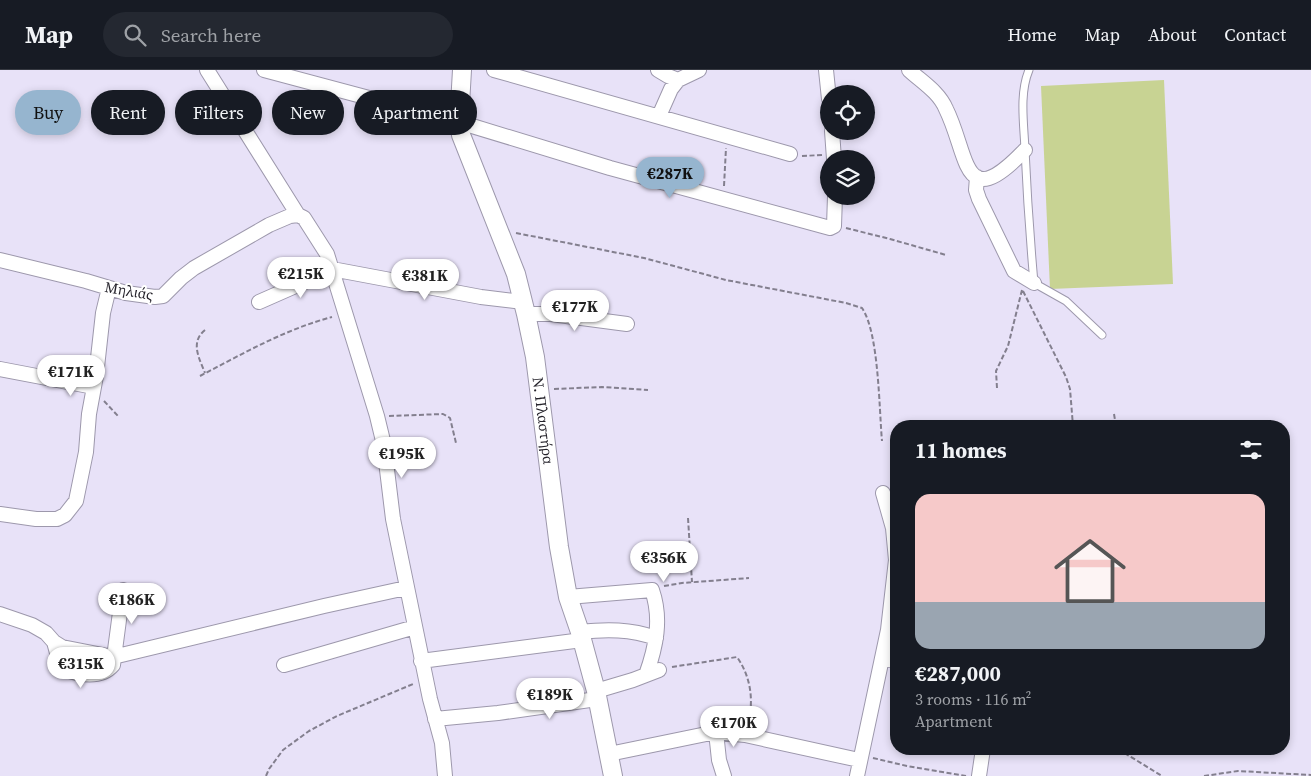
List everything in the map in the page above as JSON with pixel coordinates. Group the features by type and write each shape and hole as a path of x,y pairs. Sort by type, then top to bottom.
{"street":[{"path":"207,70 220,90"},
{"path":"264,70 354,93"},
{"name":"Ν. Πλαστήρα","path":"461,90 462,70"},
{"path":"494,70 790,154"},
{"path":"658,70 678,80"},
{"path":"659,116 671,90 678,80 700,70"},
{"path":"826,70 828,85"},
{"path":"909,70 935,92 946,108 964,161 971,173 977,178 985,180 992,178 1008,167 1025,150"},
{"path":"477,127 610,168 830,228 834,226 835,205"},
{"path":"248,135 298,215 304,218 327,254 346,314 384,445 393,519 425,679 442,743 445,776"},
{"name":"Ν. Πλαστήρα","path":"461,135 516,274 535,357 559,547 568,597 597,695 613,776"},
{"path":"977,178 976,190 979,199 1014,271 1034,283"},
{"name":"Μηλιάς","path":"0,260 126,293 155,298 163,296 194,268 269,225 290,216 298,215"},
{"path":"259,302 332,271 481,297 551,314 627,324"},
{"path":"0,514 36,519 57,519 65,515 76,501 86,452 89,414 103,313 109,288"},
{"path":"0,369 94,387"},
{"path":"883,493 890,518"},
{"path":"0,614 32,625 46,633 54,642 62,647 113,657 406,588"},
{"path":"54,642 59,660 64,669 73,673 84,675 100,673 113,665 123,590"},
{"path":"435,719 498,713 597,695 652,672 658,615 652,590 568,597"},
{"path":"857,776 888,630 890,612"},
{"path":"284,665 415,627"},
{"path":"421,660 620,630 642,633 656,638"},
{"path":"882,658 890,660"},
{"path":"609,754 716,732 744,735 859,760"},
{"path":"716,732 719,760 724,776"},
{"path":"979,776 983,755"}],"lane":[{"path":"1029,70 1026,77 1023,112 1029,230 1034,283 1066,301 1102,335"}],"path":[{"path":"724,198 726,136"},
{"path":"790,154 820,156"},
{"path":"834,226 946,255"},
{"path":"500,232 532,235 602,249 726,280 846,303 862,308 870,325 874,345 882,441"},
{"path":"997,388 996,371 1008,346 1022,288 1066,377 1070,389 1073,420"},
{"path":"200,376 308,324 346,314"},
{"path":"205,330 196,341 197,352 205,373"},
{"path":"540,391 602,387 648,390"},
{"path":"376,416 443,414 450,418 456,443"},
{"path":"1114,414 1115,420"},
{"path":"688,518 692,582"},
{"path":"652,590 692,582 749,578"},
{"path":"652,672 678,665 738,657 748,680 751,698 750,713 744,735"},
{"path":"266,776 283,750 309,731 337,716 425,679"},
{"path":"1128,755 1162,776"},
{"path":"859,760 870,757 907,766 971,776"},
{"path":"1204,776 1238,772 1311,775"}],"green space":[{"path":"1164,80 1173,284 1050,289 1041,86"}]}
